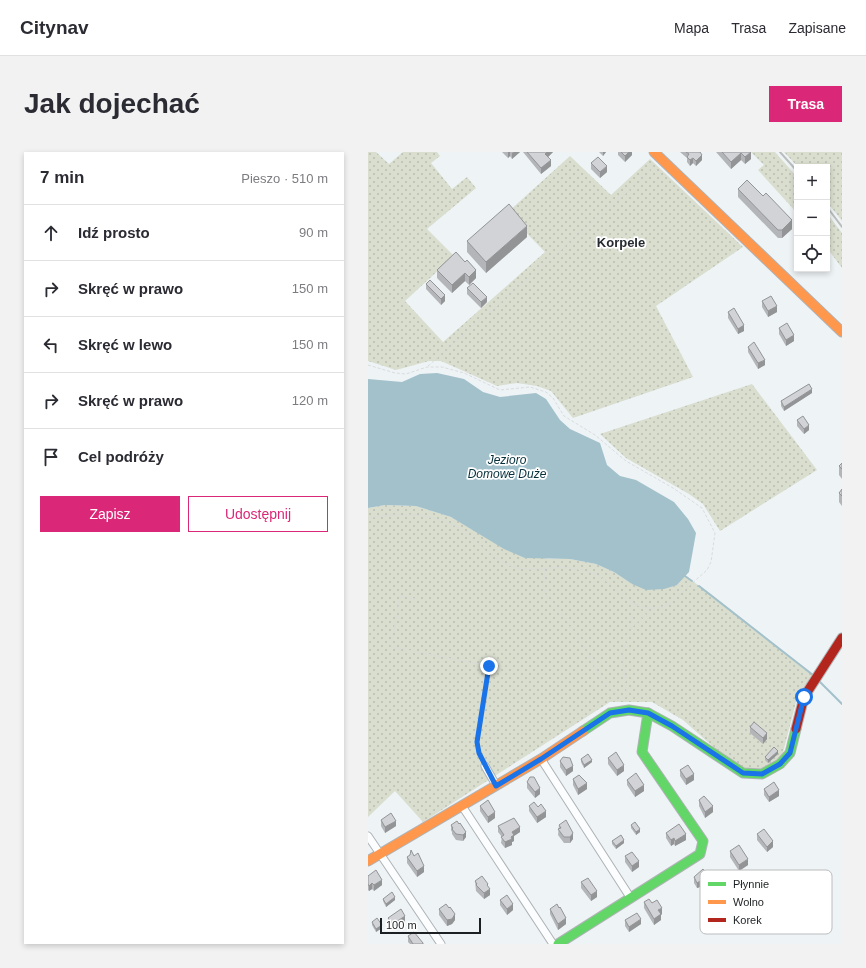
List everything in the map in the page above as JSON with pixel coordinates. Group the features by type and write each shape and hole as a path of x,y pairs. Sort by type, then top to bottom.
{"street":[{"path":"655,153 727,220 842,332"},
{"path":"727,220 755,242 842,323"},
{"path":"368,862 541,759 610,713 629,710 648,713 672,726 743,773 762,774 780,764 790,753 804,697 842,638"},
{"path":"558,944 700,854 703,841 642,752 648,713"},
{"path":"541,759 630,897"},
{"path":"485,766 496,786"},
{"path":"462,806 553,944"},
{"path":"368,836 442,944"}],"path":[{"path":"368,365 395,373 406,374 427,366 648,174 655,153"},
{"path":"368,518 407,516 448,522 460,529 479,546 509,566 526,570 565,567 594,574 603,578 630,602 642,607 663,608 702,575 712,562 715,533 702,508 674,488 626,461 595,435 564,416 553,398 546,392 530,387 500,390 453,369 427,366"},
{"path":"545,569 543,588 547,597 562,614 592,659 595,668 604,683 629,705 623,658 633,626 634,616 630,602"},
{"path":"415,599 400,596 391,647 489,666 477,742 479,753 485,766"},
{"path":"633,626 653,608"}],"green space":[{"path":"368,152 376,152 389,164 403,152 437,152 440,156 431,163 452,189 467,177 476,188 427,229 454,256 405,301 443,342 545,252 507,213 570,156 611,195 650,159 743,247 656,306 693,377 573,418 551,391 537,386 517,383 497,386 441,361 429,361 396,370 368,361"},
{"path":"751,152 775,152 794,174 794,210 758,170 764,165"},
{"path":"784,152 842,152 842,221 830,206 830,164 795,164"},
{"path":"830,217 842,233 842,268 830,252"},
{"path":"752,384 817,470 720,531 703,504 689,494 626,458 600,434"},
{"path":"385,505 416,506 451,517 477,531 548,559 570,559 596,564 614,572 632,584 677,585 685,576 711,594 812,674 796,702 780,764 743,773 683,720 652,702 610,702 423,822 395,791 368,817 368,508"}],"water":[{"name":"Jezioro Domowe Duże","path":"437,373 464,379 483,392 500,397 536,393 546,399 560,420 570,429 600,443 607,465 620,476 636,480 674,502 688,519 696,533 689,572 677,585 664,589 646,590 632,584 614,572 596,564 570,559 525,558 504,549 451,517 416,506 385,505 368,508 368,379 402,382 420,374"}],"building":[{"path":"527,152 547,152 545,154 551,160 541,168"},
{"path":"621,152 629,152 625,156"},
{"path":"686,152 700,152 702,155 696,161 693,158 690,160 687,157 689,154"},
{"path":"722,152 751,152 745,157 741,153 731,162"},
{"path":"598,157 607,166 600,172 591,163"},
{"path":"747,180 763,196 766,193 792,220 782,230 778,230 738,189"},
{"path":"509,204 527,226 486,262 467,241"},
{"path":"456,252 465,262 467,260 476,270 469,277 465,273 452,285 437,270"},
{"path":"430,280 445,295 441,299 426,284"},
{"path":"473,283 487,297 481,302 467,288"},
{"path":"771,296 777,306 768,311 762,301"},
{"path":"734,308 744,325 738,329 728,312"},
{"path":"787,323 794,335 786,340 779,328"},
{"path":"754,342 765,360 758,363 748,347"},
{"path":"809,384 812,389 784,407 781,401"},
{"path":"803,416 809,425 804,429 797,420"},
{"path":"842,489 842,496 839,493"},
{"path":"754,722 767,733 763,738 750,727"},
{"path":"774,747 778,751 768,760 765,757"},
{"path":"616,752 624,765 617,770 608,758"},
{"path":"588,754 592,760 584,765 581,759"},
{"path":"563,757 570,758 573,766 566,770 560,761"},
{"path":"688,765 694,774 686,779 680,770"},
{"path":"636,773 644,785 635,791 627,780"},
{"path":"579,775 587,783 578,789 573,779"},
{"path":"530,777 534,777 540,788 535,792 527,782"},
{"path":"774,782 779,790 769,797 764,789"},
{"path":"704,796 713,806 705,812 699,800"},
{"path":"488,800 495,812 488,817 480,806"},
{"path":"534,802 538,807 541,804 546,811 537,817 529,806"},
{"path":"391,813 396,821 385,827 381,820"},
{"path":"514,818 520,827 512,832 514,835 511,837 512,839 505,842 501,837 504,835 498,826"},
{"path":"566,820 573,833 570,837 564,837 558,829 561,828 559,825"},
{"path":"457,821 466,832 463,835 456,834 452,829 453,828 451,825"},
{"path":"635,822 640,829 636,832 631,825"},
{"path":"679,824 686,834 675,841 674,838 671,840 666,833"},
{"path":"764,829 773,841 767,847 757,834"},
{"path":"621,835 624,840 616,846 612,841"},
{"path":"739,845 748,859 739,865 730,851"},
{"path":"411,850 414,856 418,853 424,866 417,871 407,857 410,855"},
{"path":"632,852 639,861 632,866 625,856"},
{"path":"376,870 382,880 374,885 372,883 369,886 368,876"},
{"path":"700,872 700,881 697,883 694,877"},
{"path":"482,876 490,889 484,893 476,885 477,884 475,881"},
{"path":"588,878 597,891 591,895 581,882"},
{"path":"392,892 395,897 386,904 383,899"},
{"path":"507,895 513,904 507,909 500,900"},
{"path":"649,899 652,903 657,900 662,908 658,910 661,914 654,919 644,902"},
{"path":"446,904 455,914 452,919 447,920 439,909"},
{"path":"557,904 566,918 558,924 550,909"},
{"path":"401,909 405,916 393,924 388,918"},
{"path":"637,913 641,919 629,927 625,920"},
{"path":"377,918 382,925 376,929 372,922"},
{"path":"414,932 423,944 413,944 408,936"}],"waterway":[{"path":"685,576 692,581"},
{"path":"699,586 813,675"},
{"path":"819,681 842,704"}],"railway":[{"path":"780,152 794,168"},
{"path":"830,211 842,227"}],"traffic: fast":[{"path":"583,731 610,713 629,710 648,713 672,726 743,773 762,774 780,764 790,753 796,729"},
{"path":"558,944 700,854 703,841 642,752 648,713"}],"traffic: slow":[{"path":"654,152 842,332"},
{"path":"368,861 541,759 583,731"}],"traffic: jam":[{"path":"796,729 804,697 842,638"}],"district":[{"name":"Korpele","path":"621,242"}],"route":[{"path":"489,666 477,742 479,753 496,786 541,759 610,713 629,710 648,713 672,726 743,773 762,774 780,764 790,753 804,697"}]}
